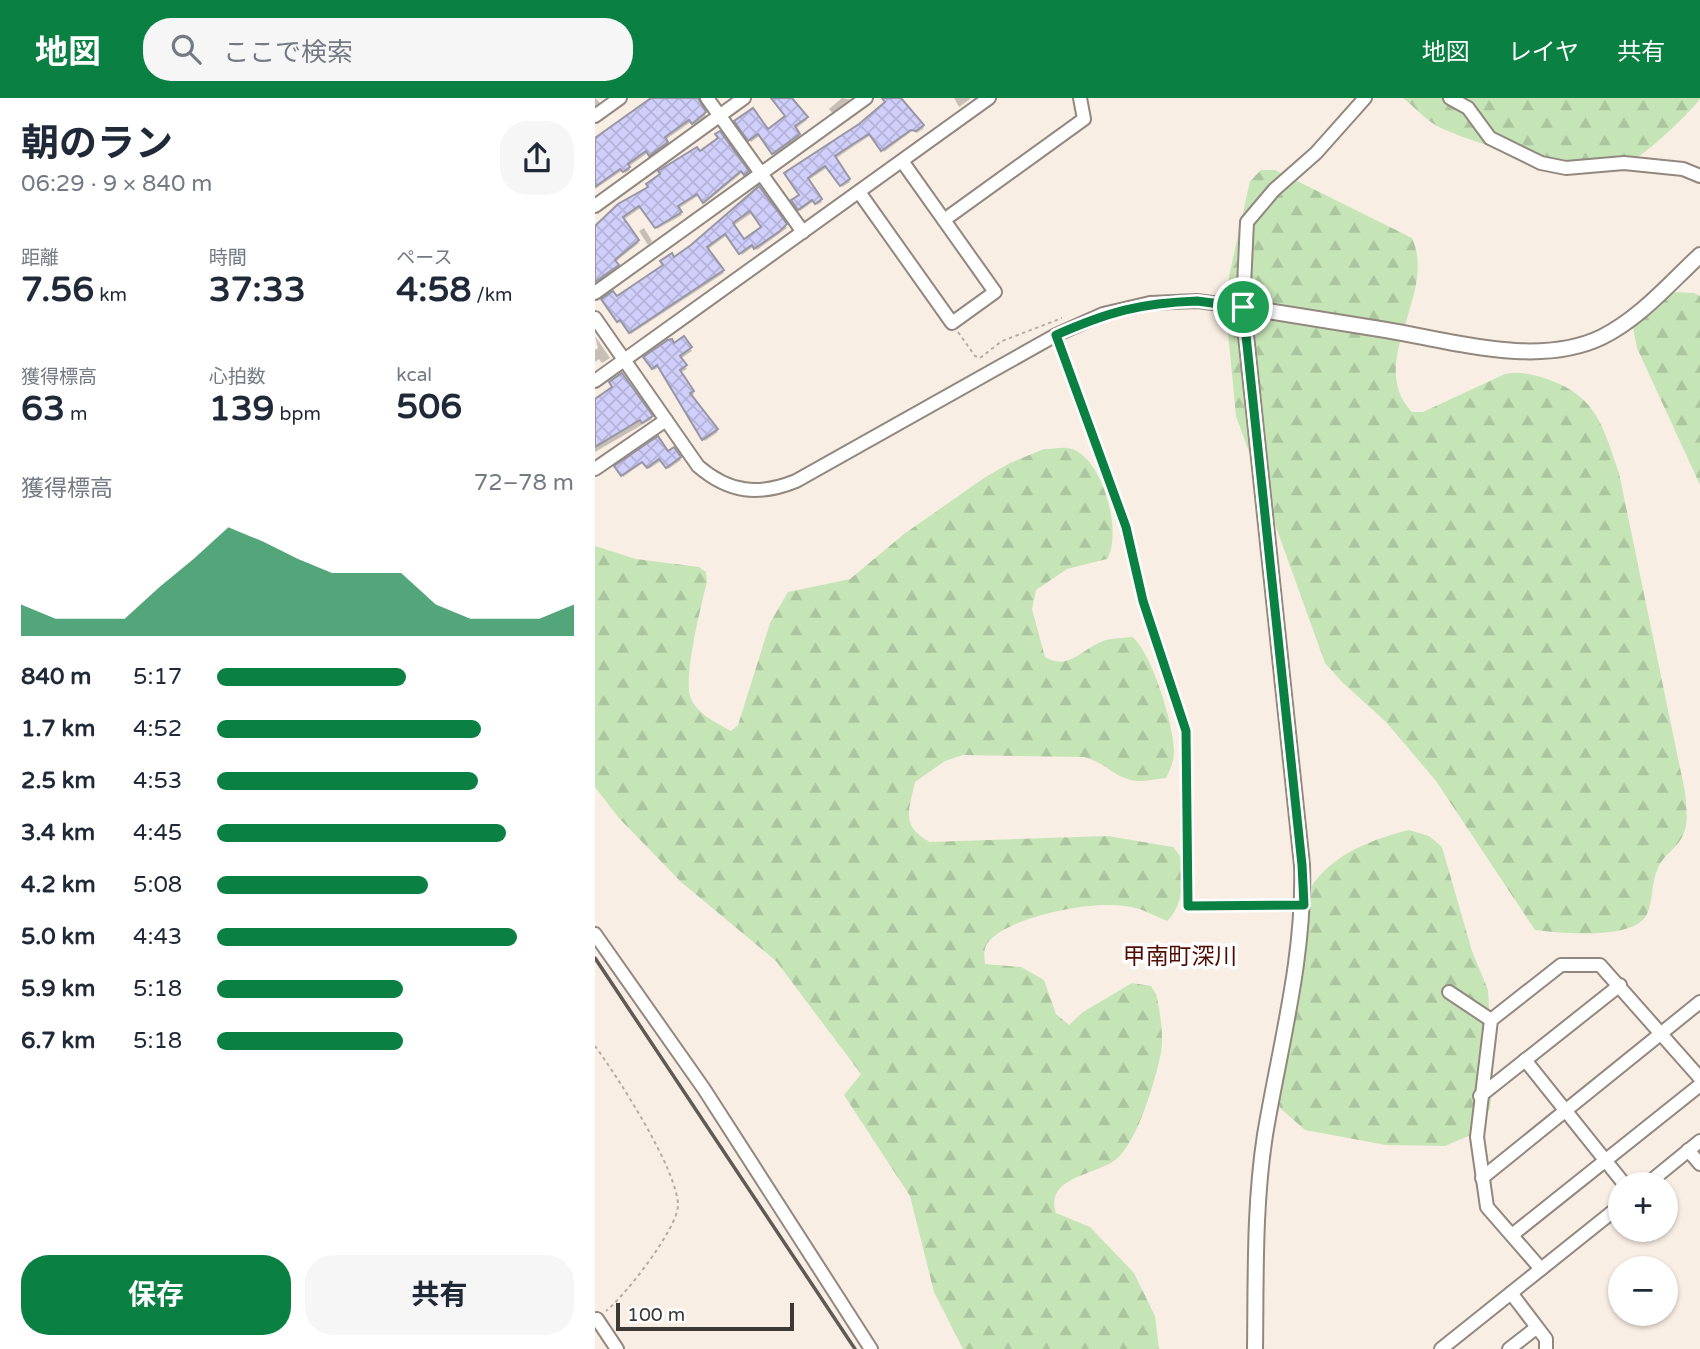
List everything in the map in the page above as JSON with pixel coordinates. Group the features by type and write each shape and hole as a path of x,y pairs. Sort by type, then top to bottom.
{"street":[{"path":"595,116 620,98"},
{"path":"707,98 803,232"},
{"path":"595,206 744,98"},
{"path":"595,293 866,98"},
{"path":"944,220 1084,119 1080,98"},
{"path":"1255,1349 1256,1223 1265,1138 1294,983 1304,905 1243,307 1247,222 1274,190 1316,153 1364,98"},
{"path":"1450,98 1468,108 1490,138 1541,163 1566,168 1623,163 1683,169 1700,176"},
{"path":"595,381 902,161 982,100"},
{"path":"859,192 952,323 995,292 902,161"},
{"path":"595,318 698,466 709,476 734,488 760,493 796,481 1056,335 1103,314 1150,303 1197,301 1480,346 1525,350 1560,349 1601,338 1636,315 1700,255"},
{"path":"595,469 666,420"},
{"path":"595,934 704,1088 871,1349"},
{"path":"1541,1269 1487,1207 1477,1137 1491,1020 1561,965 1601,965 1700,1079"},
{"path":"1481,1097 1620,985"},
{"path":"1449,992 1491,1020"},
{"path":"1482,1178 1700,1002"},
{"path":"1525,1060 1615,1172"},
{"path":"1512,1235 1700,1085"},
{"path":"1662,1172 1700,1140"},
{"path":"1688,1150 1700,1164"},
{"path":"1441,1349 1608,1215"},
{"path":"1511,1293 1546,1339 1546,1349"},
{"path":"597,1319 617,1349"},
{"path":"1509,1349 1536,1328"}],"path":[{"path":"952,323 975,356 980,358 1014,335 1065,317"},
{"path":"1056,335 1126,527 1143,601 1186,731 1188,906 1304,905"},
{"path":"595,1045 614,1071 652,1136 676,1195 678,1207 676,1217 627,1288 597,1319"}],"green space":[{"path":"1403,98 1700,99 1674,127 1637,158 1619,167 1601,168 1555,162 1503,150 1458,135 1431,122"},
{"path":"1261,170 1275,170 1412,238 1418,260 1416,282 1398,350 1396,372 1400,393 1412,412 1423,412 1505,374 1521,373 1564,386 1577,394 1596,415 1619,473 1685,792 1686,822 1683,835 1659,865 1649,909 1640,923 1613,932 1561,933 1535,930 1436,781 1386,722 1325,663 1236,416 1228,332 1229,276 1250,181"},
{"path":"1672,292 1694,293 1700,296 1700,485 1637,348 1632,323"},
{"path":"1044,449 1072,449 1093,467 1107,498 1113,532 1107,559 1067,569 1036,590 1032,609 1045,657 1061,662 1103,641 1132,637 1147,657 1161,690 1173,741 1174,755 1171,765 1166,778 1135,781 1119,776 1084,757 963,755 945,761 915,782 909,817 914,830 930,842 1108,836 1173,847 1184,861 1179,901 1167,921 1131,907 1078,907 1037,916 1003,930 988,942 984,954 985,964 1021,967 1044,980 1056,1014 1069,1025 1083,1012 1132,983 1151,986 1156,994 1161,1024 1161,1053 1150,1095 1137,1127 1122,1153 1114,1161 1064,1185 1057,1192 1054,1201 1056,1213 1090,1227 1134,1273 1155,1316 1159,1349 963,1349 934,1292 910,1196 844,1095 861,1074 776,961 681,882 618,817 595,787 595,546 636,559 699,567 706,572 707,582 691,657 690,696 701,712 731,731 738,725 770,623 788,592 850,579 904,534 984,478 1010,463"},
{"path":"1409,830 1429,836 1442,847 1472,951 1488,990 1493,1077 1490,1108 1478,1132 1445,1146 1386,1145 1305,1130 1280,1108 1272,1077 1305,896 1325,870 1349,852 1378,839"}],"building":[{"path":"651,98 698,98 706,112 692,124 689,120 665,137 668,142 649,156 646,151 628,164 630,167 623,172 620,169 595,187 595,138"},
{"path":"771,98 792,98 808,117 795,126 800,134 772,154 758,134 748,141 734,121 753,108 768,129 785,116"},
{"path":"882,98 901,98 924,125 916,131 911,130 881,151 869,134 835,156 850,179 840,186 825,166 808,178 822,199 815,204 812,200 798,210 791,200 799,195 784,173 859,124 885,102"},
{"path":"720,131 749,171 744,175 741,171 703,203 697,194 678,206 682,212 655,228 639,206 623,217 639,240 615,260 619,265 595,282 595,226 618,204 648,187 646,184 660,174 658,171 697,147 700,151 718,138 715,134"},
{"path":"759,186 787,224 754,249 752,245 739,254 725,234 707,247 724,270 629,333 620,320 617,322 601,299 613,291 617,296 663,265 660,261 672,253 674,257","holes":["750,211 761,227 744,239 733,223"]},
{"path":"684,336 692,347 680,356 687,365 680,370 694,391 690,393 718,429 702,440 657,365 652,369 643,357 668,340 672,339 674,343"},
{"path":"622,373 653,416 642,423 640,420 595,447 595,399 612,387 609,382"},
{"path":"658,436 668,451 674,447 681,457 666,468 659,459 647,468 642,462 621,476 614,466"}],"railway":[{"path":"595,958 855,1349"}],"district":[{"name":"甲南町深川","path":"1180,957"}],"route":[{"path":"1197,301 1243,307 1304,905 1188,906 1189,775 1186,731 1143,601 1126,527 1056,335 1103,314 1150,303 1197,301"}]}
